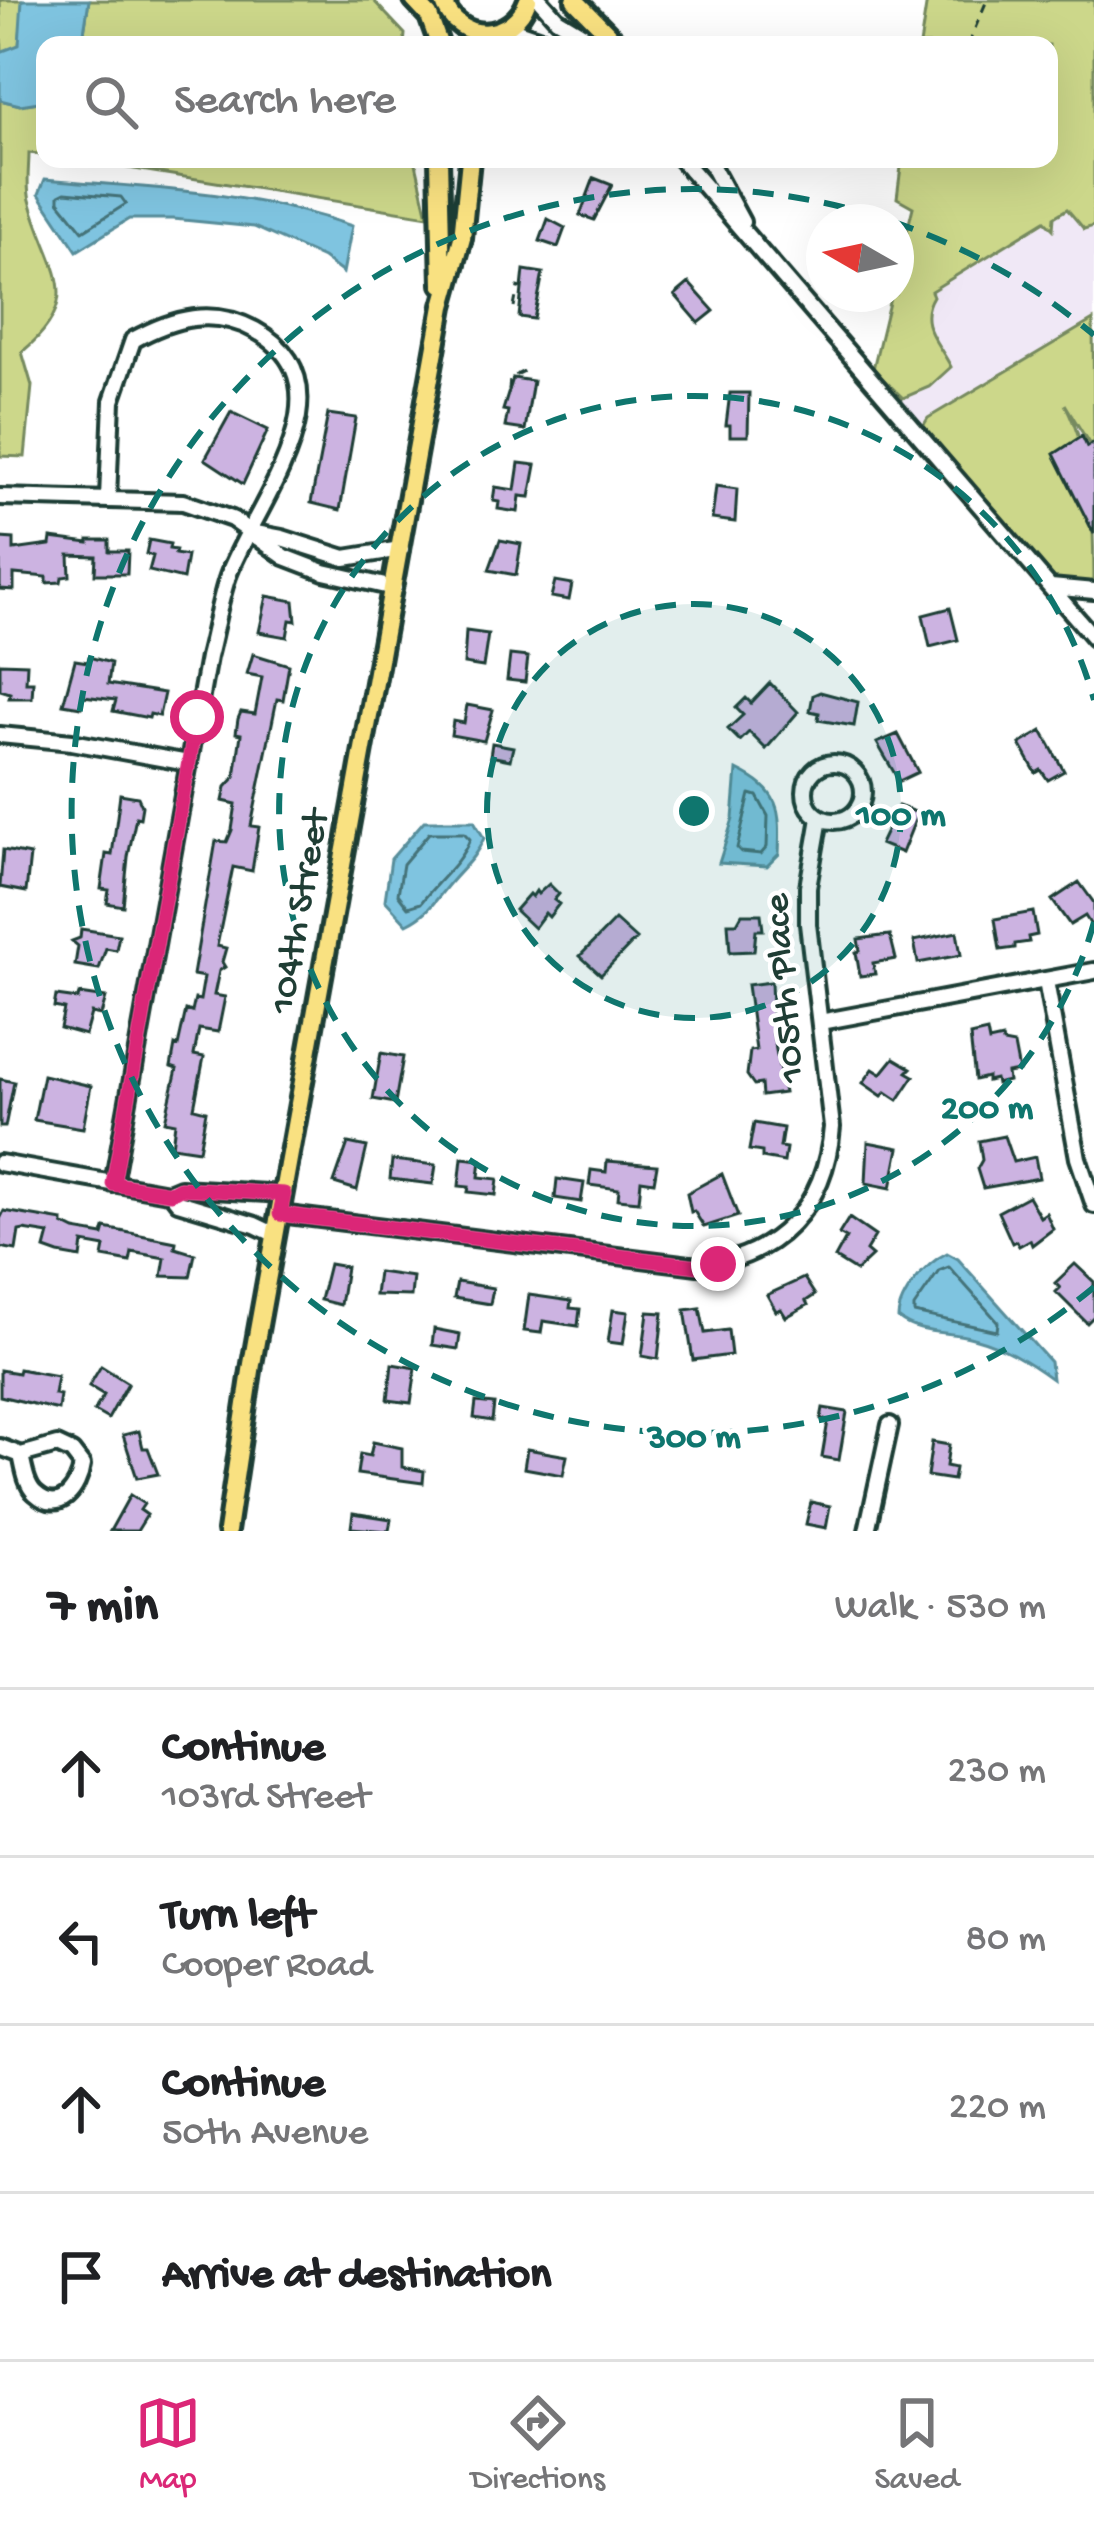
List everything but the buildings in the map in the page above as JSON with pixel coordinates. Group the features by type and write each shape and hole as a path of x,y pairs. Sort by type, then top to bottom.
{"main road":[{"path":"414,0 429,16 436,36"},
{"path":"439,36 442,0"},
{"path":"442,0 455,22 468,31 500,35 524,11 528,0"},
{"path":"575,0 610,36"},
{"name":"104th Street","path":"440,168 443,306"},
{"name":"104th Street","path":"226,1531 443,306 462,238 469,168"}],"street":[{"path":"540,0 557,19 585,36"},
{"path":"689,168 1094,638"},
{"path":"713,168 753,242"},
{"path":"108,498 112,401 133,340 161,324 193,316 236,320 265,336 289,361 298,391 298,428 229,574 207,661 113,1184"},
{"path":"0,497 184,502 232,519 269,550 304,565 394,588"},
{"path":"250,532 345,558 401,549"},
{"path":"1051,587 1094,591"},
{"path":"0,735 52,739 188,764"},
{"name":"105th Place","path":"826,764 845,766 859,778 860,805 838,821 820,818 807,804 806,784 826,764"},
{"name":"105th Place","path":"280,1214 698,1266 759,1250 799,1221 821,1182 832,1127 808,924 808,887 820,818"},
{"path":"820,1022 1094,971"},
{"path":"1046,981 1078,1158 1094,1204"},
{"path":"0,1162 171,1193 180,1188 284,1194"},
{"path":"171,1193 178,1202 276,1235"},
{"path":"867,1531 890,1425"},
{"path":"0,1447 20,1456 57,1445 82,1465 80,1483 69,1497 54,1501 37,1496 20,1456"}],"path":[{"path":"972,36 987,0"},
{"path":"514,307 521,288"},
{"path":"509,390 510,378 524,370"}],"shaded area":[{"path":"1094,134 1094,591 1051,587 870,379 887,312 914,312 914,204 923,168 1058,168 1058,154"}],"green space":[{"path":"0,0 22,0 23,5 19,45 2,53"},
{"path":"89,0 373,0 405,34 405,36 83,36"},
{"path":"927,0 1094,0 1094,226 1084,229 1067,209 1054,217 1053,229 1045,221 931,291 928,324 951,367 929,387 903,398 873,369 887,312 914,312 914,204 897,198 901,168 1058,168 1058,36 921,36"},
{"path":"0,100 20,105 36,102 36,154 29,153 28,189 59,297 42,332 22,352 32,386 25,457 0,456"},
{"path":"128,168 417,168 428,216"},
{"path":"1093,320 1094,443 1090,445 1065,404 1087,471 1094,591 1051,587 922,428 928,418"}],"water":[{"path":"22,0 89,0 83,36 36,36 36,102 20,105 0,100 0,52 19,45"},
{"path":"45,179 237,198 352,226 343,273 323,258 254,227 173,219 129,219 77,251 39,194"},
{"path":"737,770 762,786 775,803 779,854 767,866 719,863 733,819"},
{"path":"424,821 474,821 484,838 431,907 407,924 385,900 391,859"},
{"path":"947,1253 958,1259 1050,1362 1052,1379 994,1345 915,1327 898,1318 915,1281"}],"route":[{"path":"197,717 113,1184 171,1193 180,1188 284,1194 280,1214 698,1266 718,1264"}]}
